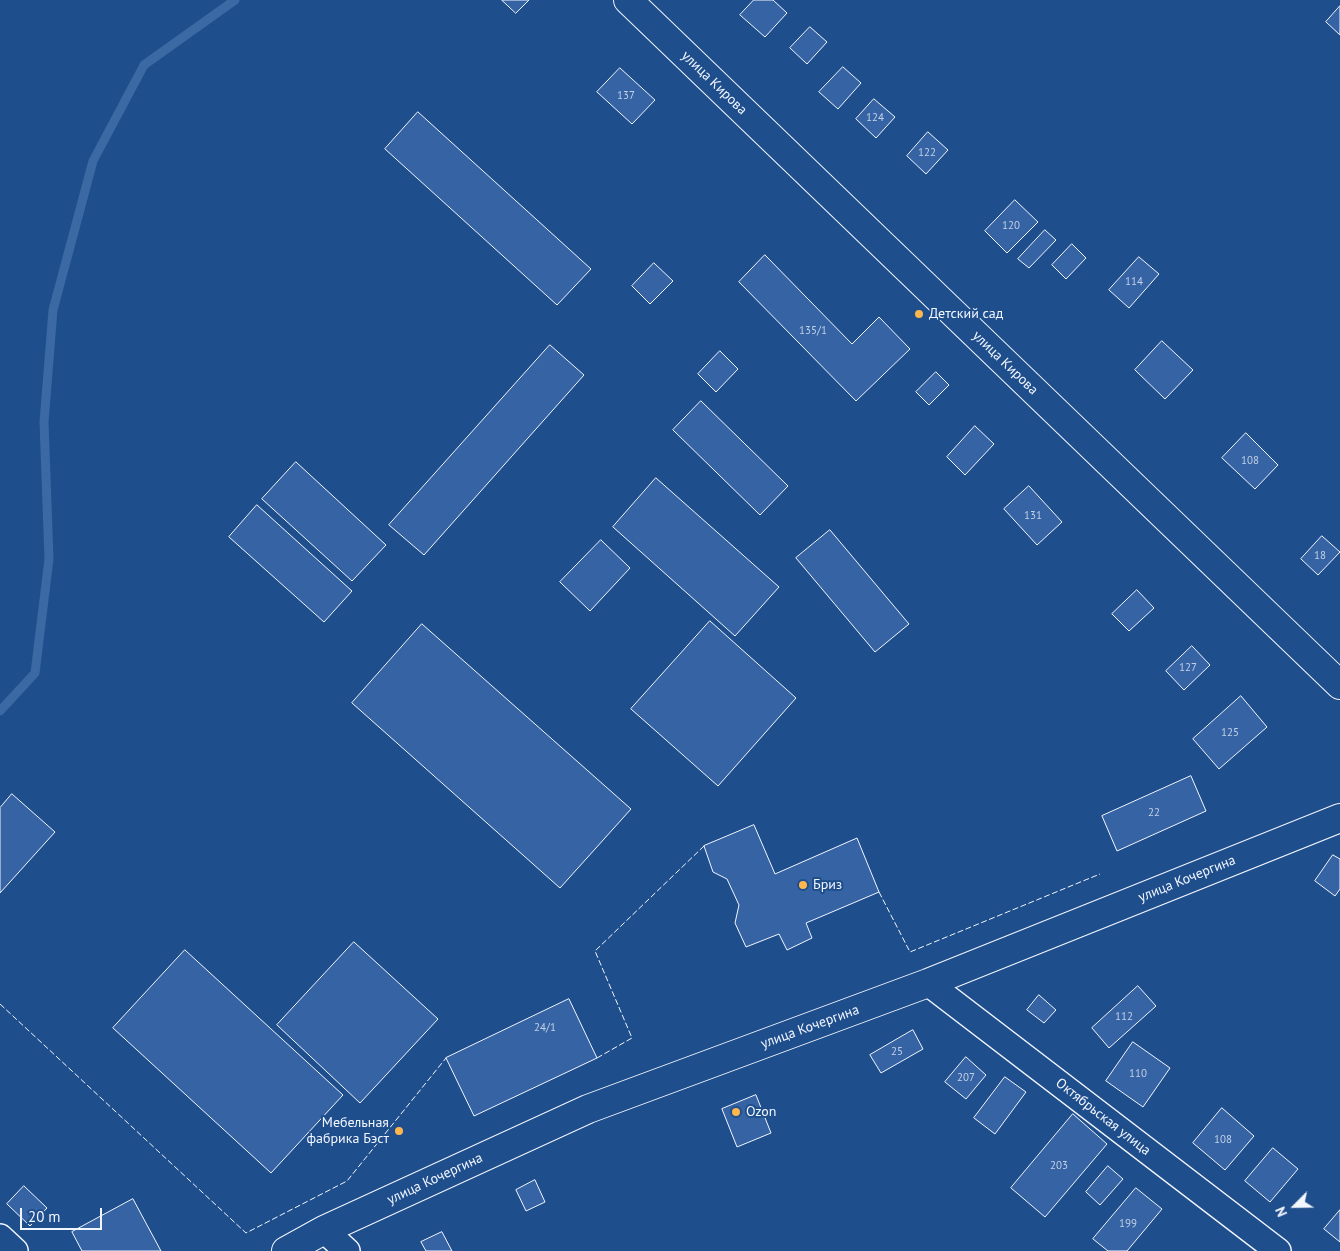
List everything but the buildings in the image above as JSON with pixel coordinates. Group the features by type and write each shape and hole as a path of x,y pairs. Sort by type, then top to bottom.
{"street":[{"name":"улица Кирова","path":"628,0 1340,685"},
{"name":"улица Кочергина","path":"286,1251 324,1230 588,1108 928,982 1340,818"},
{"name":"Октябрьская улица","path":"928,982 1278,1251"},
{"path":"324,1230 347,1251"},
{"path":"0,1237 15,1251"}],"waterway":[{"path":"0,711 35,673 49,559 44,422 53,310 93,161 144,65 235,0"}],"fence":[{"path":"597,1058 632,1038 595,951 704,846"},
{"path":"879,892 910,952 1100,874"},
{"path":"0,1004 246,1233 347,1181 446,1058"}],"place":[{"name":"Детский сад","path":"919,314"},
{"name":"Бриз","path":"803,885"},
{"name":"Ozon","path":"736,1112"},
{"name":"Мебельная фабрика Бэст","path":"399,1131"}]}
